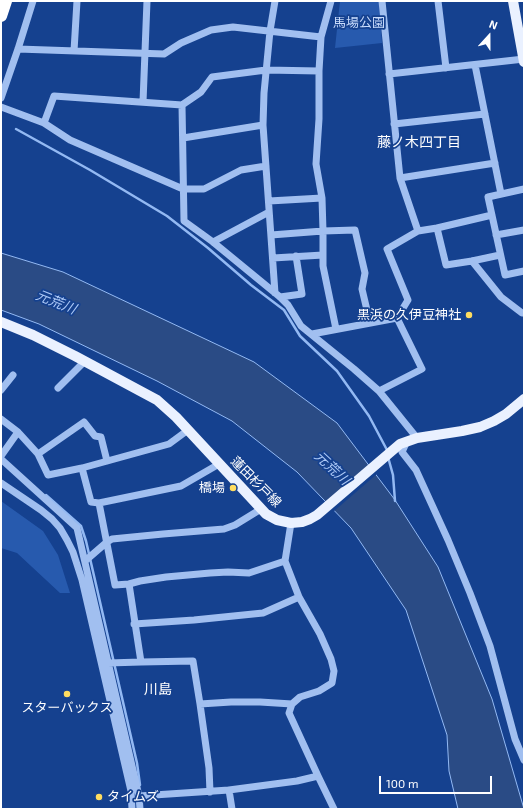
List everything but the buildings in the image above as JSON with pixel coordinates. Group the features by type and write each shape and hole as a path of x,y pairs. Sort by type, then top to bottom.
{"highway":[{"path":"1,16 6,1"}],"main road":[{"path":"513,1 524,61"},
{"name":"蓮田杉戸線","path":"1,322 33,335 157,400 170,411 261,509 277,520 291,523 302,522 317,515 400,444 412,440 480,427 506,414 524,399"}],"street":[{"path":"1,98 18,49 32,1"},
{"path":"74,52 77,1"},
{"path":"143,102 147,1"},
{"path":"275,1 266,70 263,125 273,258 278,295"},
{"path":"332,1 321,37 319,119 316,164 322,198 323,266 336,330"},
{"path":"382,1 400,178 418,231"},
{"path":"438,1 446,68"},
{"path":"18,49 164,54 181,43 211,30 233,27 321,37"},
{"path":"389,74 524,61"},
{"path":"475,65 501,194"},
{"path":"44,123 54,96 182,105 202,92 212,77 266,70 319,71"},
{"path":"182,105 184,221 213,242 278,295 288,305 301,326 379,391 412,440 402,452 416,470 470,593 490,646 515,739 524,760"},
{"path":"1,108 44,123 70,140 183,189 204,189 242,170 266,166"},
{"path":"394,124 485,114"},
{"path":"183,138 263,125"},
{"path":"400,178 495,163"},
{"path":"524,189 488,197 505,275 524,271"},
{"path":"269,201 322,198"},
{"path":"213,242 269,212"},
{"path":"312,334 397,318 408,300 387,249 418,231 492,215"},
{"path":"437,228 446,265 500,255"},
{"path":"271,235 355,230 365,273 362,289 370,323"},
{"path":"496,235 524,230"},
{"path":"273,258 323,255"},
{"path":"278,295 302,294 296,256"},
{"path":"472,261 501,297 524,313"},
{"path":"379,391 422,369 397,318"},
{"path":"58,388 85,362"},
{"path":"1,390 13,375"},
{"path":"1,419 18,432 38,454 48,475 82,468 169,444 188,430"},
{"path":"38,454 84,422 95,436 101,437 107,461"},
{"path":"1,456 18,432"},
{"path":"1,459 77,528 86,561 140,796 140,809"},
{"path":"82,468 91,502 99,503 181,486 219,464"},
{"path":"1,483 52,519 60,528 73,552 82,580 131,791 132,809"},
{"path":"99,503 115,585 174,576 228,572 249,573 285,561"},
{"path":"86,561 112,539 224,529 235,525 261,509"},
{"path":"291,523 285,561 299,597 320,634 331,659 334,671 332,683 319,691 300,697 292,704 289,713 334,809"},
{"path":"129,584 141,662"},
{"path":"134,624 263,613 299,597"},
{"path":"108,662 192,661 200,704 210,792"},
{"path":"200,704 260,702 292,704"},
{"path":"140,796 229,790 297,782 318,776"},
{"path":"229,790 232,809"}],"green space":[{"name":"馬場公園","path":"340,1 379,1 382,43 335,48"},
{"path":"1,501 43,531 58,555 70,593 60,593 17,553 1,548"}],"water":[{"name":"元荒川","path":"1,253 63,272 254,362 337,423 395,500 438,567 492,699 524,809 458,809 449,771 447,735 406,610 351,528 297,472 232,421 157,381 39,324 1,310"}],"pier":[{"path":"375,471 377,474 333,512 330,509"}],"waterway":[{"path":"16,129 90,170 167,216 284,310 300,336 337,371 369,416 387,452"},
{"path":"388,457 393,475 395,501"},
{"path":"46,495 81,526 86,541 137,763 140,785"}],"place":[{"name":"黒浜の久伊豆神社","path":"469,315"},
{"name":"橋場","path":"233,488"},
{"name":"スターバックス","path":"67,694"},
{"name":"タイムズ","path":"99,797"}],"district":[{"name":"藤ノ木四丁目","path":"419,142"},
{"name":"川島","path":"158,689"}]}
